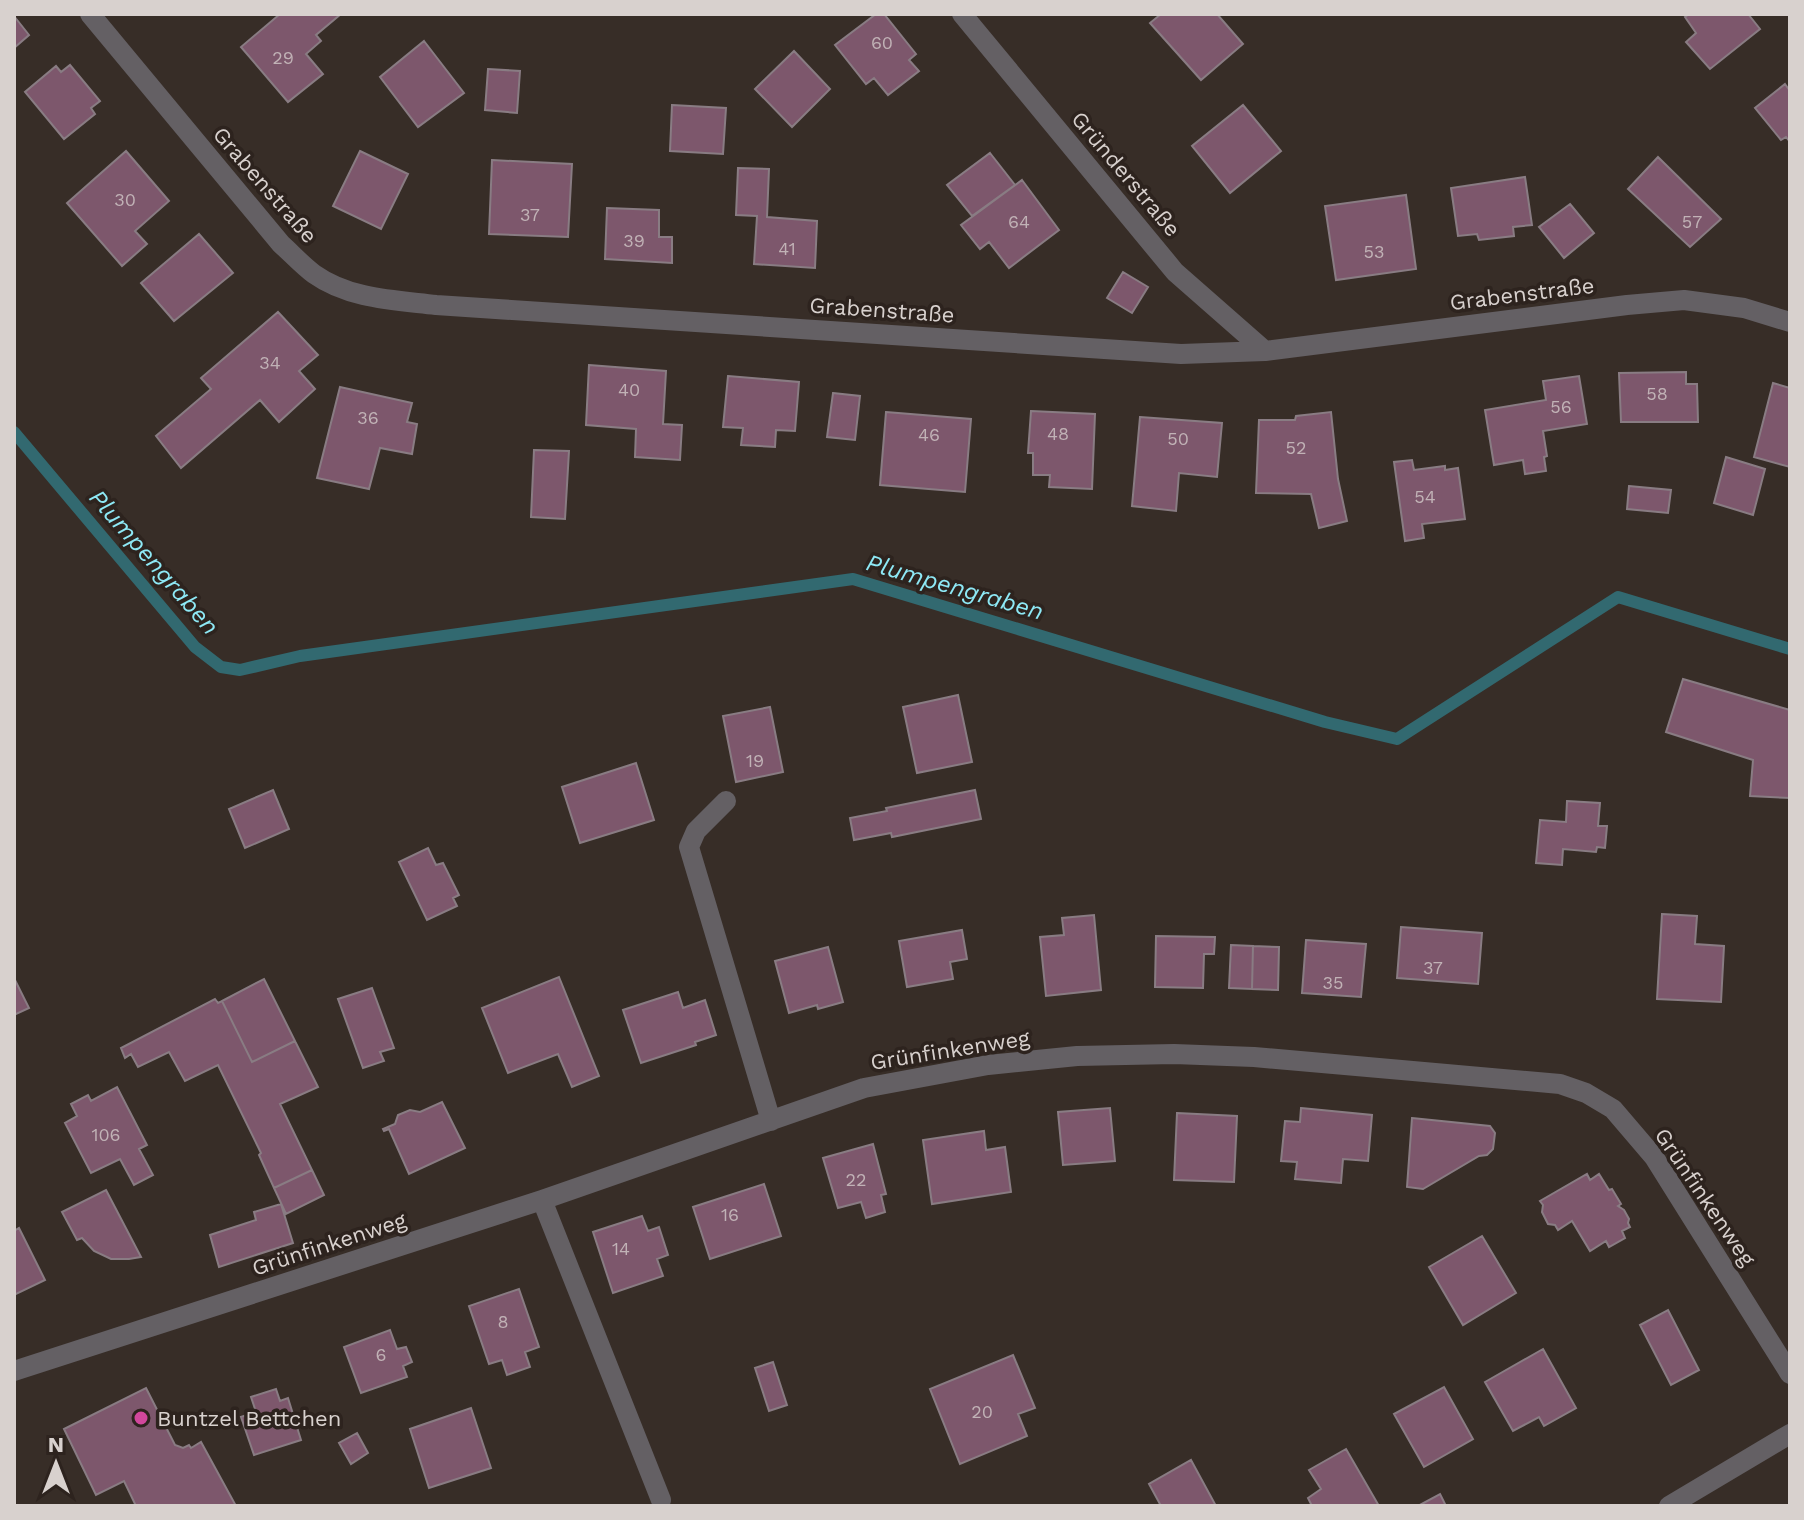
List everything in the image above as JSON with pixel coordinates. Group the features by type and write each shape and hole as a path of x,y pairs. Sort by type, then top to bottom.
{"street":[{"name":"Grabenstraße","path":"90,14 281,244 315,274 346,291 383,299 1181,354 1265,351 1684,300 1744,308 1790,322"},
{"name":"Gründerstraße","path":"962,14 1175,272 1265,351"},
{"path":"726,801 696,831 689,847 771,1121"},
{"name":"Grünfinkenweg","path":"14,1371 542,1200 864,1088 988,1065 1077,1056 1174,1054 1254,1057 1560,1084 1586,1093 1613,1109 1654,1157 1790,1374"},
{"path":"542,1200 661,1500"},
{"path":"1669,1506 1790,1434"}],"building":[{"path":"280,14 341,14 316,35 321,41 306,54 323,74 288,102 241,47"},
{"path":"876,14 884,14 916,54 909,60 919,71 888,95 874,78 866,84 835,45"},
{"path":"1161,14 1217,14 1243,44 1201,80 1150,23"},
{"path":"1689,14 1748,14 1760,29 1710,69 1686,42 1696,33 1685,17"},
{"path":"14,16 29,35 14,48"},
{"path":"424,41 464,93 418,127 380,77"},
{"path":"794,51 830,89 792,127 755,89"},
{"path":"70,65 100,101 91,108 95,114 64,139 25,92 56,66 61,72"},
{"path":"488,69 520,71 517,113 485,110"},
{"path":"1785,84 1790,91 1790,142 1786,137 1781,140 1755,108"},
{"path":"672,105 726,108 723,154 670,151"},
{"path":"1243,105 1281,151 1230,193 1192,146"},
{"path":"126,151 169,201 135,231 147,244 122,266 67,203"},
{"path":"360,151 408,174 381,229 333,206"},
{"path":"990,153 1015,185 972,216 947,185"},
{"path":"1658,157 1721,219 1690,247 1628,189"},
{"path":"492,160 572,164 568,237 489,234"},
{"path":"738,168 769,169 767,217 817,221 815,268 754,264 757,216 736,215"},
{"path":"1525,177 1532,225 1513,227 1514,236 1479,240 1477,234 1458,236 1451,188"},
{"path":"1022,180 1059,230 1009,268 989,242 980,249 961,225"},
{"path":"1406,195 1416,269 1336,280 1325,206"},
{"path":"1570,204 1594,233 1564,258 1539,227"},
{"path":"607,208 659,210 659,237 672,237 672,263 605,259"},
{"path":"199,234 233,273 174,321 141,283"},
{"path":"1123,272 1148,287 1132,313 1107,298"},
{"path":"278,312 318,355 299,371 315,389 279,422 260,400 181,468 156,436 211,389 201,378"},
{"path":"589,365 666,371 663,424 682,425 680,460 635,457 636,429 586,425"},
{"path":"1686,372 1686,384 1697,384 1698,422 1621,422 1619,373"},
{"path":"728,376 799,382 795,431 776,430 775,447 741,445 743,428 723,427"},
{"path":"1579,376 1587,424 1543,431 1546,471 1525,474 1523,460 1494,465 1485,410 1546,400 1543,381"},
{"path":"1773,383 1790,388 1790,467 1754,457"},
{"path":"340,387 412,403 407,422 417,424 412,454 380,448 369,489 317,478"},
{"path":"833,393 860,396 855,440 827,437"},
{"path":"1031,411 1095,414 1092,489 1049,487 1050,475 1033,475 1033,453 1028,453"},
{"path":"886,412 971,419 965,492 880,485"},
{"path":"1331,412 1338,479 1347,521 1319,528 1311,494 1256,493 1259,420 1295,420 1296,416"},
{"path":"1140,417 1222,423 1217,477 1179,473 1176,511 1132,506"},
{"path":"534,450 569,451 565,519 531,517"},
{"path":"1726,457 1765,469 1753,515 1714,503"},
{"path":"1412,460 1414,470 1445,466 1445,470 1458,468 1465,519 1422,524 1424,538 1405,541 1394,462"},
{"path":"1629,486 1671,490 1668,513 1627,509"},
{"path":"1683,679 1790,710 1790,798 1750,796 1753,760 1666,732"},
{"path":"958,695 972,762 917,773 903,707"},
{"path":"770,707 783,772 736,782 723,716"},
{"path":"636,763 654,820 580,843 562,787"},
{"path":"273,790 289,829 245,848 229,809"},
{"path":"975,790 981,819 892,837 891,833 854,840 850,818"},
{"path":"1567,801 1600,803 1598,826 1607,826 1605,848 1597,847 1596,852 1563,849 1562,865 1536,863 1540,820 1566,822"},
{"path":"428,848 436,865 443,863 459,895 453,898 457,906 427,920 399,862"},
{"path":"1662,914 1697,916 1695,944 1724,946 1721,1002 1657,999"},
{"path":"1094,915 1101,990 1046,996 1040,937 1064,935 1062,918"},
{"path":"1401,927 1482,933 1478,984 1397,978"},
{"path":"962,930 967,959 950,962 953,979 907,987 899,941"},
{"path":"1156,936 1215,937 1214,954 1204,954 1203,988 1155,987"},
{"path":"1306,940 1366,944 1361,997 1302,993"},
{"path":"1231,945 1253,946 1252,989 1229,988"},
{"path":"1253,946 1279,947 1278,990 1252,989"},
{"path":"828,947 843,1002 789,1013 775,961"},
{"path":"559,977 599,1076 572,1087 558,1054 508,1073 482,1008"},
{"path":"14,978 29,1008 14,1015"},
{"path":"264,979 295,1041 252,1062 222,1001"},
{"path":"372,988 394,1048 380,1052 384,1061 363,1068 338,999"},
{"path":"678,992 683,1008 705,1000 716,1035 641,1063 623,1010"},
{"path":"215,999 218,1003 222,1001 252,1062 295,1041 318,1087 280,1104 312,1170 274,1188 259,1155 261,1153 218,1065 185,1081 169,1052 138,1067 131,1054 125,1058 121,1048"},
{"path":"117,1087 147,1145 139,1149 153,1175 134,1185 120,1159 91,1173 65,1123 77,1116 71,1104 88,1095 91,1101"},
{"path":"442,1102 465,1148 409,1174 389,1129 383,1129 395,1124 398,1115 410,1110 420,1112"},
{"path":"1110,1108 1115,1161 1063,1165 1058,1112"},
{"path":"1301,1108 1372,1115 1368,1161 1343,1159 1341,1183 1295,1179 1297,1162 1281,1161 1285,1121 1300,1122"},
{"path":"1177,1113 1237,1116 1234,1182 1174,1180"},
{"path":"1412,1118 1490,1126 1495,1133 1493,1149 1423,1189 1407,1187"},
{"path":"984,1131 986,1150 1005,1147 1011,1192 932,1204 923,1140"},
{"path":"873,1144 886,1194 881,1195 885,1212 866,1218 861,1202 838,1208 823,1158"},
{"path":"312,1170 324,1195 286,1214 274,1188"},
{"path":"1587,1174 1590,1180 1599,1174 1609,1190 1612,1189 1621,1204 1618,1206 1629,1219 1630,1227 1622,1231 1625,1238 1609,1247 1606,1241 1590,1251 1572,1221 1558,1230 1555,1225 1548,1224 1540,1201"},
{"path":"764,1184 781,1236 710,1259 693,1207"},
{"path":"106,1190 141,1257 111,1259 94,1251 82,1238 77,1240 62,1212"},
{"path":"281,1204 293,1243 219,1267 210,1235 256,1220 254,1212"},
{"path":"642,1216 648,1231 659,1227 668,1255 657,1259 663,1276 613,1293 593,1232"},
{"path":"19,1228 45,1280 14,1295 14,1231"},
{"path":"1482,1236 1516,1293 1463,1325 1429,1267"},
{"path":"519,1289 539,1347 525,1352 530,1367 507,1375 502,1360 489,1364 469,1306"},
{"path":"1668,1310 1699,1370 1671,1385 1640,1325"},
{"path":"390,1330 397,1349 406,1347 412,1362 403,1366 407,1377 361,1393 344,1347"},
{"path":"1543,1349 1576,1408 1544,1426 1539,1417 1513,1431 1485,1382"},
{"path":"1013,1355 1035,1408 1018,1414 1027,1436 960,1464 930,1389"},
{"path":"773,1362 787,1405 769,1411 755,1368"},
{"path":"1444,1387 1473,1439 1424,1467 1394,1414"},
{"path":"146,1388 175,1445 183,1448 189,1445 191,1448 201,1442 236,1506 136,1506 124,1481 96,1495 64,1429"},
{"path":"276,1389 280,1401 288,1398 301,1440 254,1455 241,1417 256,1412 251,1397"},
{"path":"471,1408 491,1468 429,1488 410,1429"},
{"path":"357,1433 368,1453 351,1464 339,1443"},
{"path":"1346,1449 1379,1506 1312,1506 1308,1498 1321,1489 1309,1470"},
{"path":"1191,1460 1216,1506 1161,1506 1149,1484"},
{"path":"1440,1494 1446,1506 1418,1506"}],"waterway":[{"name":"Plumpengraben","path":"14,432 195,647 221,667 240,670 300,656 853,579 1325,722 1397,739 1618,597 1790,649"}],"place":[{"name":"Buntzel Bettchen","path":"141,1418"}]}
